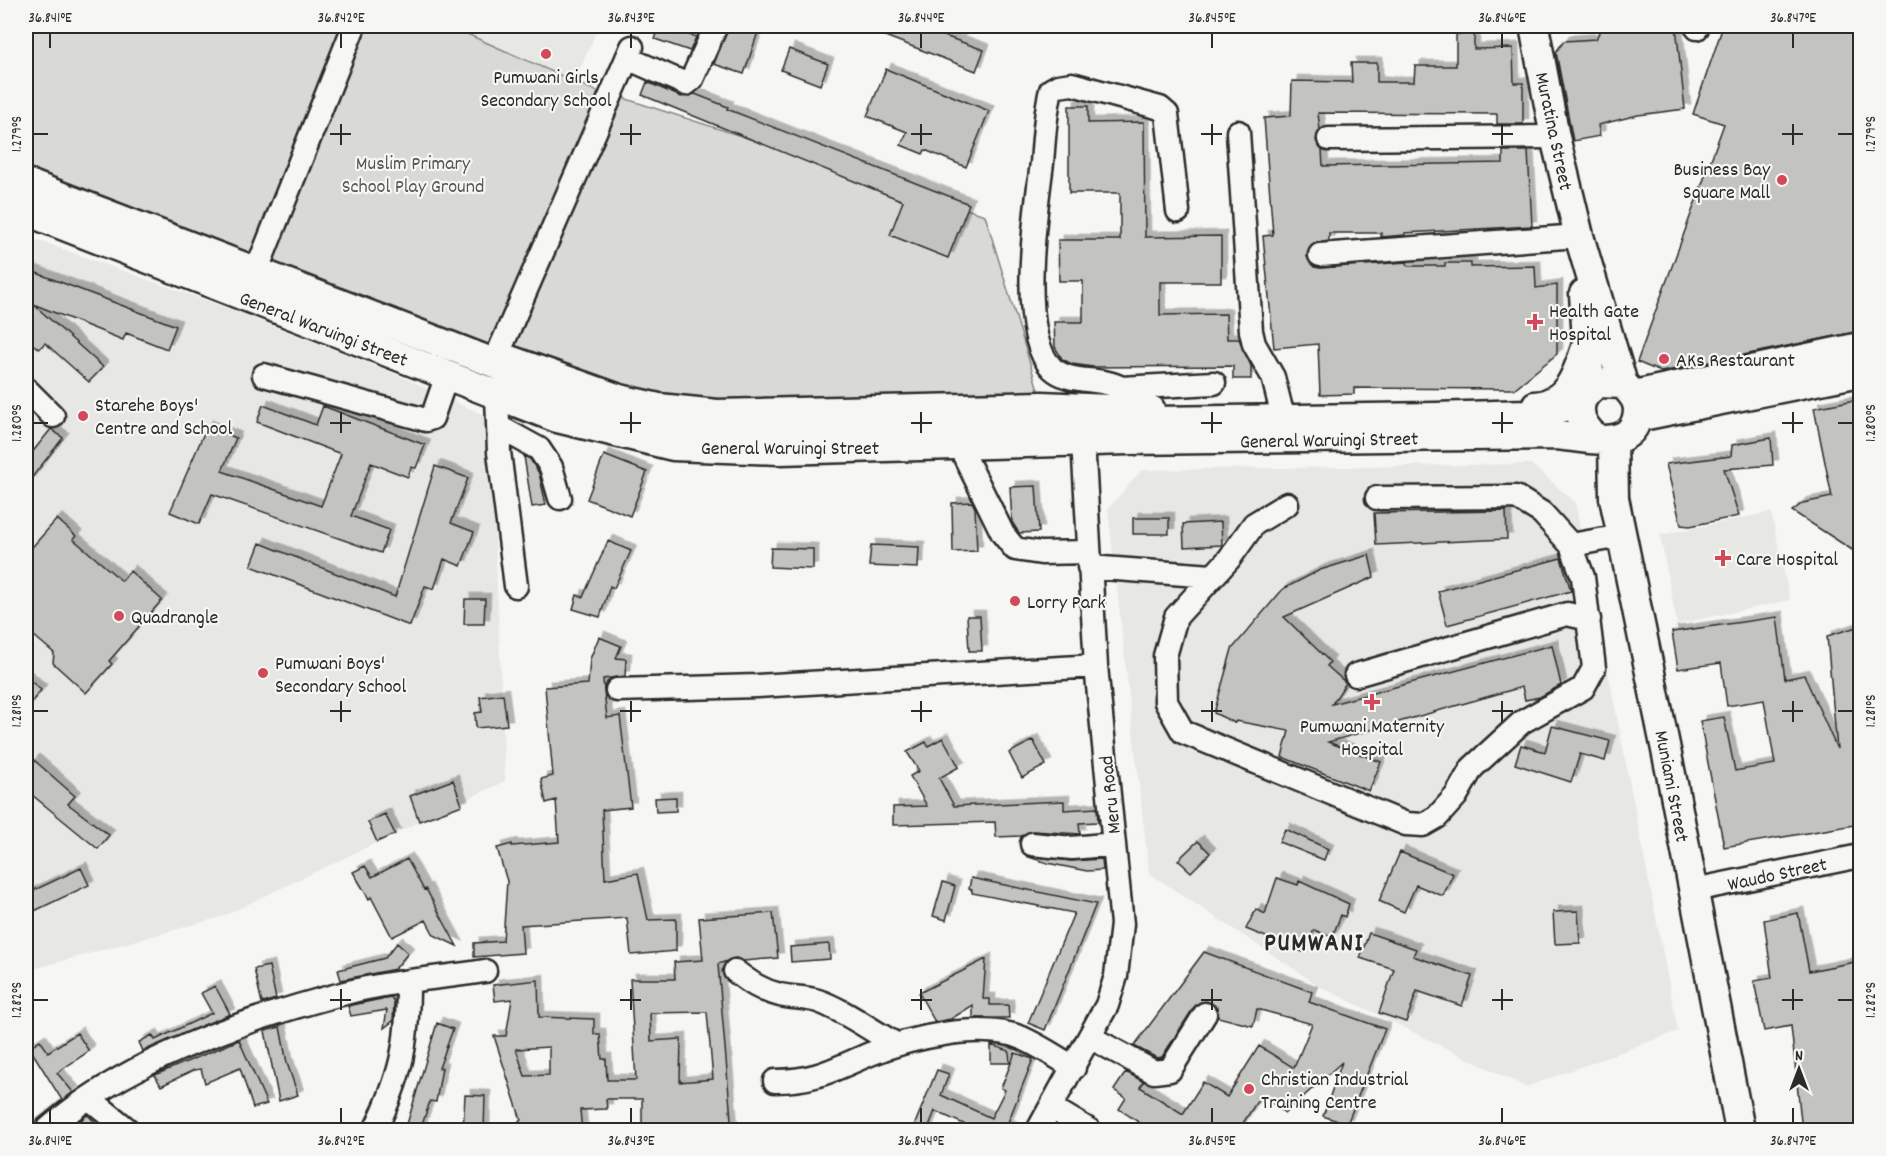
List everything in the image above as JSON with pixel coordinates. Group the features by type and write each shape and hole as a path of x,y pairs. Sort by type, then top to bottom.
{"main road":[{"name":"Muratina Street","path":"1534,26 1555,137 1579,236 1632,399"},
{"name":"General Waruingi Street","path":"26,183 256,272 496,358 573,399 621,413 667,422 722,427 1525,414 1585,396"},
{"name":"General Waruingi Street","path":"26,212 558,418 673,446 780,450 1083,441 1557,435 1604,439"},
{"name":"Muratina Street","path":"1579,236 1588,334 1585,396"},
{"path":"1632,399 1860,347"},
{"path":"1632,399 1630,432 1604,439 1581,423 1585,396 1609,382 1632,399 1860,372"},
{"name":"Muniami Street","path":"1604,439 1740,1131"}],"street":[{"path":"256,272 354,26"},
{"path":"711,27 692,80 686,84 629,53 496,358 620,396 658,405 717,411 1042,403 1123,398 1214,383"},
{"path":"1178,211 1167,114 1160,108 1072,84 1058,86 1051,90 1031,254 1034,318 1040,346 1047,362 1057,372 1084,379 1110,382 1123,398 1281,409 1541,402 1560,394 1573,376 1588,334"},
{"path":"1238,132 1251,331 1254,344 1273,377 1281,409"},
{"path":"1329,139 1555,137"},
{"path":"1320,255 1579,236"},
{"path":"264,375 426,420 432,418 447,375"},
{"path":"26,389 53,416"},
{"path":"497,395 508,540 516,586"},
{"path":"499,427 539,449 551,467 560,498"},
{"name":"Meru Road","path":"1038,1131 1107,1005 1116,976 1122,924 1096,666 1083,441"},
{"path":"959,445 1003,534 1015,549 1212,576"},
{"path":"1287,504 1254,524 1239,547 1176,617 1169,635 1165,656 1166,702 1182,732 1406,824 1423,825 1437,817 1456,796 1472,768 1522,722 1583,688 1594,668 1583,577 1570,545 1542,513 1516,497 1377,498"},
{"path":"1570,545 1622,536"},
{"path":"1356,675 1567,614 1588,618"},
{"path":"617,690 757,686 1096,666"},
{"path":"1032,844 1072,848 1114,844"},
{"name":"Waudo Street","path":"1694,890 1860,856"},
{"path":"47,1131 89,1098 160,1059 212,1036 350,992 485,971"},
{"path":"735,971 756,987 780,995 816,1000 841,1011 860,1025 896,1044"},
{"path":"375,1131 394,1089 404,1055 408,1025 408,984"},
{"path":"1090,1037 1154,1072 1163,1072 1170,1070 1205,1014"},
{"path":"775,1081 823,1076 896,1044 957,1033 995,1032 1021,1037 1074,1068"},
{"path":"89,1098 128,1131"},
{"path":"1052,1108 1089,1131"}],"shaded area":[{"name":"Pumwani Girls Secondary School","path":"438,26 599,26 574,82"},
{"name":"Pumwani Boys' Secondary School","path":"26,236 235,311 400,376 490,418 505,781 221,917 26,971"},
{"name":"Pumwani Maternity Hospital","path":"1531,464 1575,502 1678,1031 1526,1087 1321,987 1149,873 1108,509 1142,470"},
{"name":"Care Hospital","path":"1771,512 1790,600 1677,624 1660,535"}],"green space":[{"name":"Muslim Primary School Play Ground","path":"26,26 449,26 607,96 611,94 985,215 1042,403 686,408 499,352 26,183"}],"building":[{"path":"660,26 696,37 690,51 655,39"},
{"path":"729,26 760,26 744,74 714,64"},
{"path":"859,26 916,26 984,50 976,71"},
{"path":"1602,26 1676,26 1685,109 1638,115 1598,125 1600,136 1573,141 1556,52 1564,41 1596,39"},
{"name":"Business Bay Square Mall","path":"1723,26 1860,26 1860,331 1661,372 1637,362 1724,124 1693,114"},
{"path":"1456,34 1474,34 1474,49 1513,48 1514,83 1523,83 1523,124 1497,124 1497,114 1318,113 1320,130 1316,140 1322,150 1323,166 1503,163 1503,151 1528,151 1532,226 1405,233 1405,235 1381,237 1381,233 1329,233 1329,241 1312,244 1307,257 1314,267 1321,268 1407,262 1408,266 1471,263 1471,267 1535,266 1536,288 1557,285 1557,354 1514,389 1354,388 1354,394 1320,395 1318,344 1274,348 1263,236 1273,235 1264,118 1291,116 1292,81 1352,82 1351,63 1377,63 1377,82 1414,82 1415,66 1456,66"},
{"path":"789,49 828,64 820,85 781,70"},
{"path":"886,69 989,111 966,167 925,150 923,154 901,145 907,132 867,116"},
{"path":"647,82 681,97 695,94 728,107 727,109 969,204 948,258 890,235 903,201 642,95"},
{"path":"1069,106 1088,106 1088,123 1144,122 1145,237 1221,236 1221,282 1160,282 1160,315 1226,314 1227,339 1239,339 1251,366 1251,379 1233,379 1233,366 1093,367 1072,364 1062,359 1055,347 1054,322 1083,322 1083,281 1059,281 1058,240 1120,240 1120,193 1069,193"},
{"path":"26,269 176,326 167,349 126,333 123,340 33,304 103,367 89,382 45,343 39,349 26,339"},
{"path":"1860,399 1860,555 1792,511 1803,503 1832,497 1814,408"},
{"path":"263,405 316,425 323,406 425,445 416,468 411,467 408,477 371,463 351,516 389,530 381,553 212,494 199,524 170,512 207,426 236,438 222,471 321,506 341,454 257,422"},
{"path":"51,429 63,438 26,485 26,460"},
{"path":"1771,438 1773,465 1724,469 1739,516 1690,526 1681,525 1666,464 1731,456 1732,445"},
{"path":"604,455 647,472 630,516 587,499"},
{"path":"524,456 530,459 539,473 546,505 532,507"},
{"path":"435,466 468,478 451,523 474,532 461,566 444,559 434,589 425,586 410,626 251,566 260,543 395,597"},
{"path":"1036,486 1039,532 1019,533 1012,522 1010,487"},
{"path":"972,502 975,508 977,551 953,552 952,503"},
{"path":"1506,511 1507,539 1376,545 1374,513"},
{"path":"1133,518 1169,518 1169,534 1133,534"},
{"name":"Quadrangle","path":"57,519 76,536 73,539 122,581 130,571 162,600 109,661 112,664 86,693 53,663 54,653 26,629 26,554"},
{"path":"1221,522 1222,545 1184,547 1183,524"},
{"path":"608,541 631,551 614,588 610,586 600,617 573,609 577,595 583,597"},
{"path":"871,545 919,547 918,568 869,566"},
{"path":"771,548 813,549 813,569 770,567"},
{"path":"1369,555 1374,577 1284,617 1330,662 1327,666 1346,683 1332,704 1552,645 1561,685 1540,697 1525,700 1522,687 1328,742 1381,762 1369,791 1282,757 1289,731 1236,721 1235,723 1214,713 1232,649 1283,589 1320,570"},
{"path":"1561,558 1571,591 1447,625 1438,591"},
{"path":"465,599 485,599 484,624 464,624"},
{"path":"967,616 980,616 982,651 969,651"},
{"path":"1777,617 1785,679 1804,675 1837,749 1827,636 1860,626 1860,824 1724,847 1700,721 1724,717 1735,771 1775,764 1764,700 1727,706 1721,663 1678,669 1672,632"},
{"path":"599,637 621,646 616,658 626,659 625,676 603,679 607,718 620,716 631,807 602,810 605,879 638,873 648,920 676,919 676,951 631,955 627,918 521,925 523,953 474,957 474,943 503,941 507,881 497,848 512,844 512,846 559,842 556,800 546,803 541,779 553,776 545,687 588,684 590,659"},
{"path":"26,677 41,690 26,709"},
{"path":"503,694 507,725 476,728 475,713 482,712 480,697"},
{"path":"1552,726 1610,741 1605,761 1580,754 1571,782 1515,764 1521,745 1545,752"},
{"path":"943,738 959,767 939,778 954,806 1064,801 1064,810 1097,808 1098,822 1079,823 1080,834 1033,831 1021,836 996,837 995,822 893,825 893,807 927,806 910,776 919,771 907,752 926,742 928,746"},
{"path":"1033,740 1046,765 1022,778 1009,753"},
{"path":"34,760 75,796 68,804 109,835 98,849 26,790 26,770"},
{"path":"453,780 462,805 419,821 410,796"},
{"path":"676,797 676,811 656,812 655,798"},
{"path":"385,814 395,834 377,842 368,822"},
{"path":"1285,829 1328,849 1324,860 1279,842"},
{"path":"1198,841 1210,853 1191,872 1178,860"},
{"path":"1400,852 1453,874 1443,896 1416,885 1404,912 1379,901"},
{"path":"1026,856 1071,861 1102,859 1103,870 1087,871"},
{"path":"407,859 457,946 434,935 426,920 392,937 371,897 369,899 353,872 365,866 372,877"},
{"path":"81,868 89,885 26,915 26,894"},
{"path":"971,878 1096,904 1045,1030 1028,1023 1074,913 972,893 969,889"},
{"path":"1277,878 1298,885 1299,881 1349,904 1345,917 1341,915 1332,937 1314,930 1303,952 1246,929 1256,909 1265,914"},
{"path":"943,882 955,886 946,920 933,916"},
{"path":"1578,911 1580,943 1555,944 1553,912"},
{"path":"773,913 778,958 744,961 736,958 718,964 732,1131 642,1131 642,1099 606,1099 607,1109 580,1110 582,1131 509,1131 521,1120 494,1036 506,1036 512,999 495,1001 493,985 538,980 539,1017 594,1019 594,1034 600,1034 602,1059 606,1059 607,1080 636,1080 630,979 675,979 674,962 703,960 699,918","holes":["707,1012 713,1079 680,1082 681,1039 651,1041 650,1013","549,1047 549,1075 525,1076 516,1049"]},
{"path":"1798,913 1809,971 1860,961 1860,1131 1802,1131 1791,1026 1764,1031 1754,981 1772,978 1764,920"},
{"path":"1369,933 1416,949 1413,956 1472,976 1462,1006 1417,991 1406,1022 1379,1013 1394,969 1360,958"},
{"path":"397,943 408,953 395,969 341,980 338,970 385,958"},
{"path":"829,944 830,959 791,962 790,947"},
{"path":"1204,952 1312,992 1309,1002 1385,1029 1347,1124 1323,1116 1342,1062 1285,1113 1261,1095 1238,1131 1152,1131 1119,1109 1126,1098 1114,1090 1126,1072 1144,1082 1140,1087 1183,1114 1203,1082 1227,1097 1259,1046 1294,1068 1312,1024 1257,1009 1253,1026 1218,1017 1217,1007 1206,1001 1194,1007 1162,1057 1157,1058 1134,1046"},
{"path":"986,959 983,999 990,999 990,1005 1008,1005 1009,1018 973,1018 973,1005 951,1019 935,1022 919,993"},
{"path":"269,966 276,999 262,1003 254,969"},
{"path":"215,986 230,1014 143,1051 139,1042 152,1035 155,1040 212,1013 201,993"},
{"path":"391,997 394,1002 393,1021 384,1028 387,1010 351,1016 348,1006"},
{"path":"437,1023 453,1029 439,1068 442,1068 436,1102 430,1101 420,1131 405,1131"},
{"path":"280,1027 287,1063 298,1095 279,1101 265,1031"},
{"path":"77,1033 89,1051 57,1073 73,1092 39,1119 34,1131 26,1131 26,1129 62,1100 29,1047 40,1040 48,1052"},
{"path":"239,1040 267,1104 253,1108 240,1068 205,1083 201,1069 194,1070 161,1086 155,1075"},
{"path":"991,1045 1009,1051 1010,1063 991,1063"},
{"path":"1015,1053 1033,1059 1007,1125 1019,1131 979,1131 935,1111 927,1131 912,1131 937,1070 949,1074 941,1095 991,1118 1005,1090 1001,1088"},
{"path":"465,1095 485,1096 484,1131 463,1131"},
{"path":"88,1115 103,1131 68,1131 86,1116"}],"place":[{"name":"Pumwani Girls Secondary School","path":"546,54"},
{"name":"Business Bay Square Mall","path":"1782,180"},
{"name":"Health Gate Hospital","path":"1535,322"},
{"name":"AKs Restaurant","path":"1664,359"},
{"name":"Starehe Boys' Centre and School","path":"83,416"},
{"name":"Care Hospital","path":"1723,558"},
{"name":"Lorry Park","path":"1015,601"},
{"name":"Quadrangle","path":"119,616"},
{"name":"Pumwani Boys' Secondary School","path":"263,673"},
{"name":"Pumwani Maternity Hospital","path":"1372,702"},
{"name":"Christian Industrial Training Centre","path":"1249,1089"}],"district":[{"name":"PUMWANI","path":"1314,941"}]}
